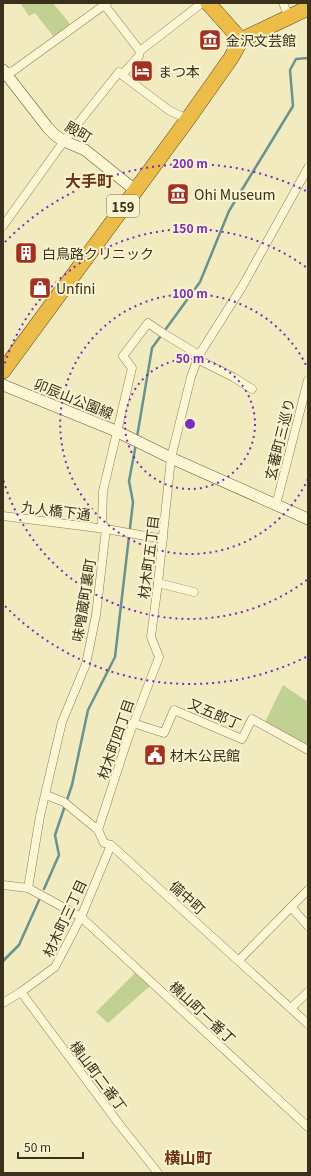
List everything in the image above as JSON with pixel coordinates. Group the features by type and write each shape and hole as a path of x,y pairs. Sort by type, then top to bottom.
{"highway":[{"path":"208,3 241,40 308,8"},
{"name":"159","path":"3,371 188,119 231,58 241,40"}],"street":[{"path":"122,75 139,56 140,51 202,3"},
{"path":"283,3 290,17"},
{"path":"3,72 13,71 105,4 140,51"},
{"name":"殿町","path":"3,72 56,136 85,150 135,190"},
{"path":"3,226 64,141 119,72 170,111 188,119"},
{"name":"材木町五丁目","path":"159,657 151,637 171,458 191,377 198,357 242,287 308,168"},
{"name":"味噌蔵町裏町","path":"28,888 40,816 62,722 86,664 96,615 106,529 102,523 103,491 132,368 123,356 148,323 198,357"},
{"path":"198,357 252,389"},
{"name":"玄蕃町三巡り","path":"276,505 308,380"},
{"name":"卯辰山公園線","path":"3,385 116,431 171,458 308,520"},
{"name":"九人橋下通","path":"3,516 106,529 163,539"},
{"path":"158,583 194,592"},
{"name":"材木町四丁目","path":"98,830 133,723 159,657"},
{"name":"又五郎丁","path":"133,723 164,733 174,710 242,740 252,718 308,750"},
{"name":"備中町","path":"46,795 66,804 98,830 104,842 111,845 308,1024"},
{"name":"材木町三丁目","path":"3,1003 21,992 55,967 81,916 111,845"},
{"path":"3,885 28,888"},
{"name":"横山町一番丁","path":"28,888 81,916 308,1127"},
{"path":"239,960 308,890"},
{"path":"291,907 308,926"},
{"name":"横山町二番丁","path":"21,992 158,1173"},
{"path":"291,1008 308,992"}],"green space":[{"path":"20,3 53,3 70,24 54,37 35,13 29,16"},
{"path":"283,685 308,702 308,743 305,744 265,722"},
{"path":"136,972 150,986 108,1023 96,1012"}],"waterway":[{"path":"137,437 152,348 200,282 229,211 293,106 290,70 296,59 308,58"},
{"path":"44,889 59,855 55,835 72,785 88,710 115,657 133,502 129,481 136,444"},
{"path":"3,961 19,945 40,898"}],"place":[{"name":"金沢文芸館","path":"210,40"},
{"name":"まつ本","path":"142,71"},
{"name":"Ohi Museum","path":"178,194"},
{"name":"白鳥路クリニック","path":"26,253"},
{"name":"Unfini","path":"40,288"},
{"name":"材木公民館","path":"155,755"}],"district":[{"name":"大手町","path":"89,180"},
{"name":"横山町","path":"188,1157"}]}
